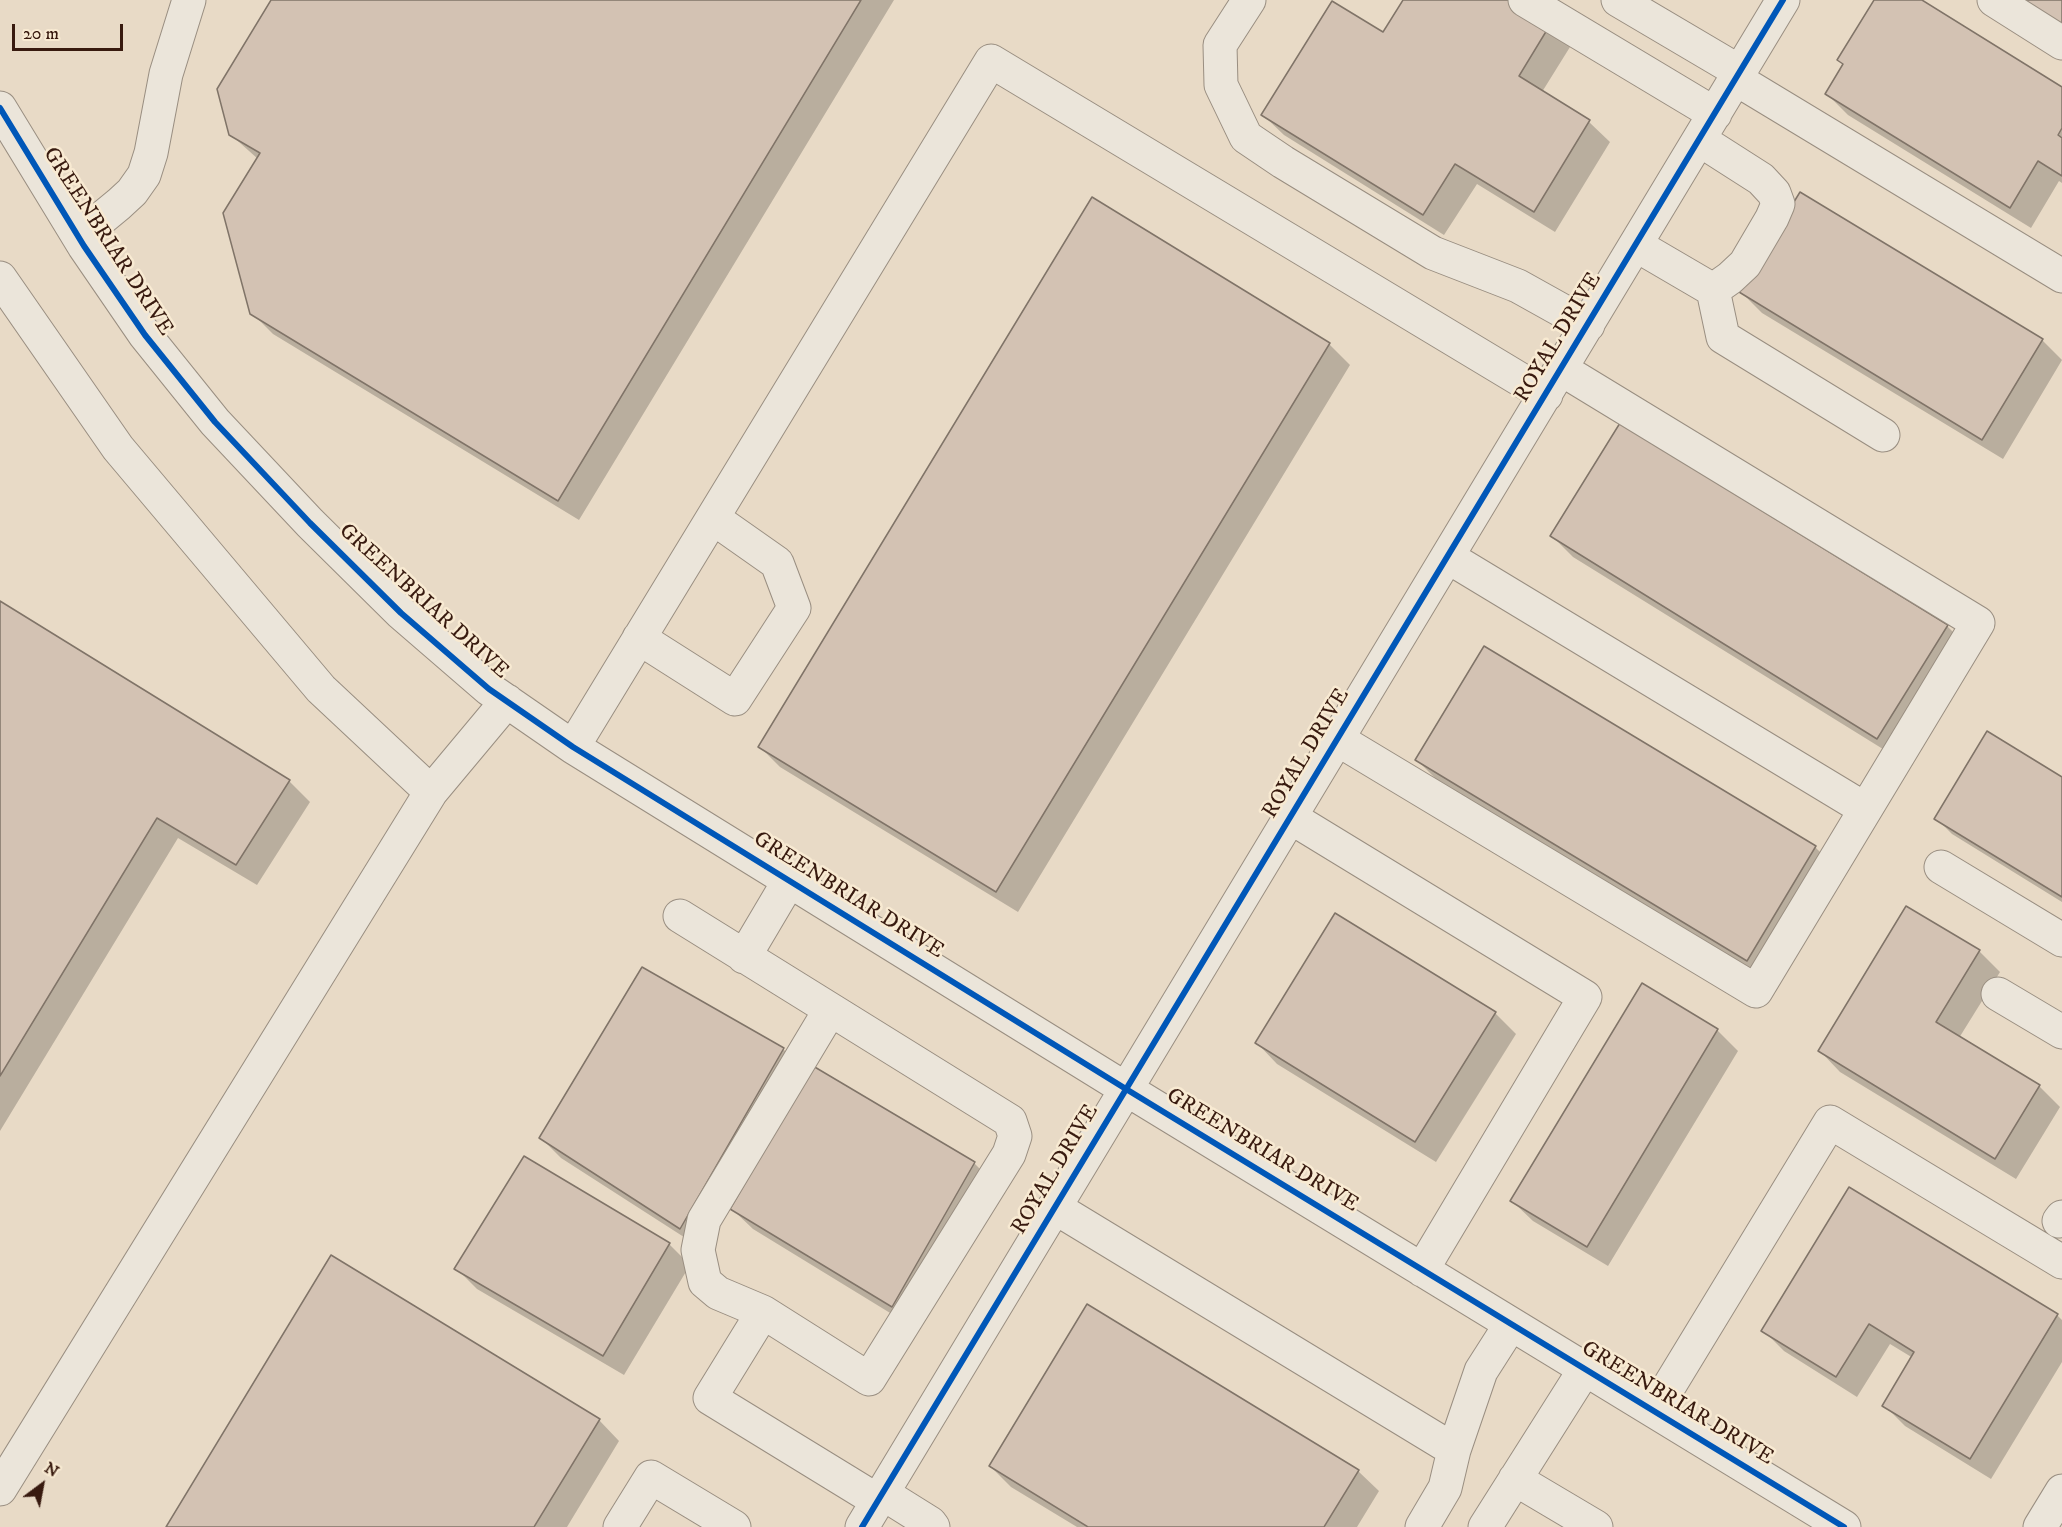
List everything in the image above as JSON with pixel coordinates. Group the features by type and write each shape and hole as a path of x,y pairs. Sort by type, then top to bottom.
{"street":[{"path":"79,237 132,192 144,175 151,153 166,74 189,0"},
{"path":"1249,0 1220,45 1221,85 1246,137 1282,162 1432,253 1518,286 1588,325"},
{"path":"1525,0 1707,127 1774,193 1778,204 1745,264 1713,290"},
{"path":"1618,0 2062,276"},
{"name":"ROYAL DRIVE","path":"874,1507 1783,0"},
{"path":"1994,0 2062,43"},
{"path":"573,747 992,61 1978,623 1756,991 1337,739"},
{"name":"GREENBRIAR DRIVE","path":"0,108 79,237 145,335 215,422 310,523 401,613 489,689 573,747 789,881 1844,1527"},
{"path":"1636,245 1713,290 1723,337 1883,435"},
{"path":"0,278 118,448 321,689 431,792"},
{"path":"639,638 735,699 794,609 777,563 713,518"},
{"path":"1448,557 1866,809"},
{"path":"0,1489 431,792 507,701"},
{"path":"1290,817 1585,997 1422,1270"},
{"path":"1941,867 2062,940"},
{"path":"744,957 789,881"},
{"path":"680,916 1010,1121 1015,1136 1009,1154 869,1379 763,1312 718,1293 705,1282 698,1250 704,1220 830,1010"},
{"path":"1998,994 2062,1032"},
{"path":"1654,1411 1830,1122 2062,1262"},
{"path":"1054,1207 1454,1450"},
{"path":"763,1312 710,1398 874,1507 930,1523 933,1527"},
{"path":"1422,1527 1445,1488 1454,1450 1481,1371 1511,1324"},
{"path":"1485,1527 1585,1369"},
{"path":"620,1527 651,1477 734,1527"},
{"path":"1515,1479 1596,1527"},
{"path":"2040,1527 2062,1491"}],"building":[{"path":"271,0 861,0 558,501 250,314 223,213 260,153 229,135 217,89"},
{"path":"1403,0 1510,0 1550,25 1519,76 1590,120 1534,212 1455,164 1423,215 1261,115 1332,1 1383,32"},
{"path":"1874,0 1922,0 2062,87 2062,128 2058,135 2062,138 2062,176 2038,161 2010,208 1825,94 1843,64 1837,60"},
{"path":"2009,0 2062,0 2062,33"},
{"path":"1800,192 2043,339 1982,440 1739,292"},
{"path":"1092,197 1330,343 996,892 758,747"},
{"path":"1620,423 1948,625 1877,739 1550,536"},
{"path":"0,601 290,780 236,865 157,818 0,1076"},
{"path":"1484,646 1816,846 1747,961 1415,760"},
{"path":"1987,731 2062,777 2062,897 1934,819"},
{"path":"1906,906 1980,950 1936,1022 2040,1085 1995,1159 1818,1051"},
{"path":"1335,913 1496,1012 1415,1142 1255,1043"},
{"path":"642,967 784,1048 680,1229 539,1138"},
{"path":"1642,983 1718,1029 1587,1247 1510,1201"},
{"path":"813,1066 975,1162 892,1307 730,1209"},
{"path":"524,1156 670,1243 603,1356 454,1269"},
{"path":"1849,1187 2058,1314 1970,1459 1882,1406 1914,1352 1869,1324 1836,1377 1761,1331"},
{"path":"331,1255 600,1419 534,1527 166,1527"},
{"path":"1087,1304 1359,1470 1324,1527 1088,1527 989,1466"}],"cycle path":[{"path":"862,1527 1783,0"},
{"path":"0,108 84,246 145,335 215,422 310,523 401,613 489,689 573,747 1126,1089 1844,1527"}]}
